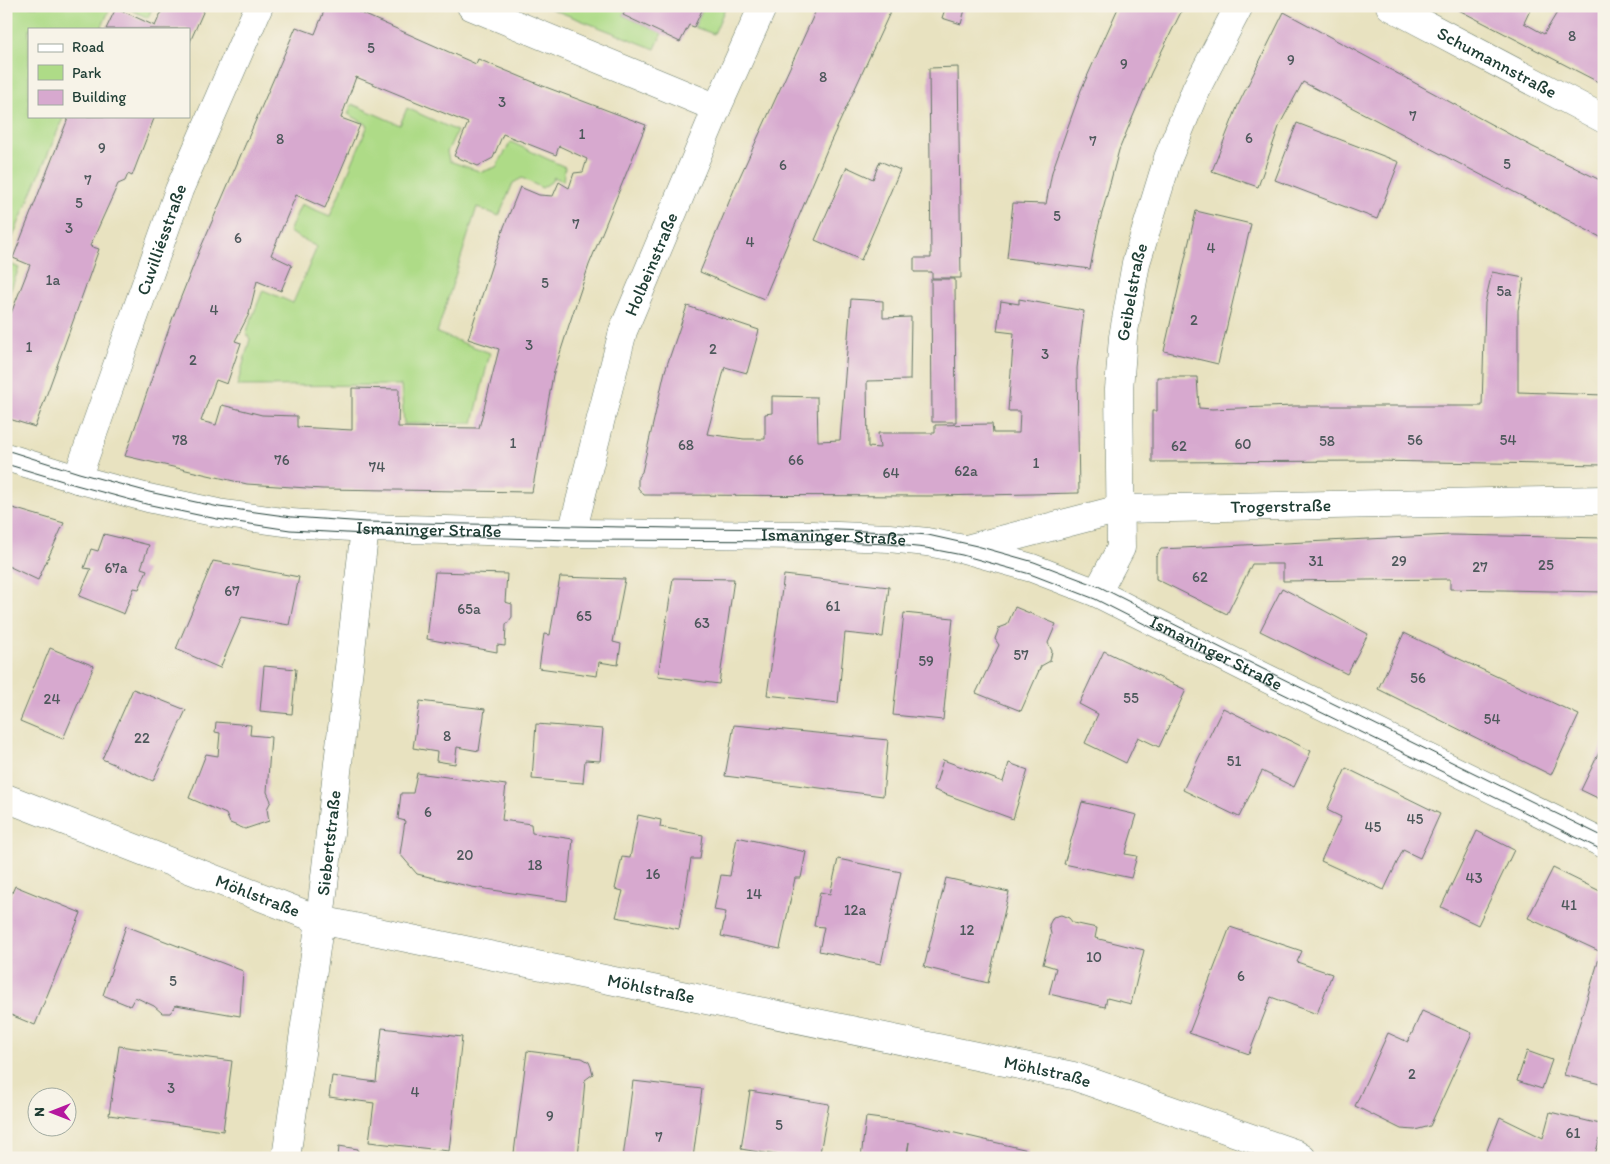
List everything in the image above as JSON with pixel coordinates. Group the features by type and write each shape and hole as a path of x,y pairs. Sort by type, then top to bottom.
{"street":[{"name":"Cuvilliésstraße","path":"78,479 179,190 259,6"},
{"path":"471,6 716,108"},
{"name":"Holbeinstraße","path":"572,533 623,331 716,108 763,6"},
{"name":"Geibelstraße","path":"1098,593 1121,548 1119,389 1123,337 1136,263 1168,158 1196,90 1240,6"},
{"name":"Schumannstraße","path":"1390,6 1604,119"},
{"name":"Ismaninger Straße","path":"6,457 148,498 218,513 292,523 365,528 572,533 812,535 889,538 927,542 964,549 1032,568 1098,593 1604,844"},
{"name":"Trogerstraße","path":"964,549 1120,509 1604,500"},
{"name":"Siebertstraße","path":"286,1158 320,920 365,528"},
{"name":"Möhlstraße","path":"6,798 320,920 1073,1076 1294,1153 1302,1158"}],"green space":[{"path":"6,6 111,6 101,28 28,28 28,118 63,118 6,253"},
{"path":"123,6 153,6 148,18"},
{"path":"544,6 628,6 623,15 662,33 655,49"},
{"path":"704,6 726,6 714,34 694,27"},
{"path":"352,104 400,125 407,108 457,131 447,152 449,161 482,172 496,167 511,142 565,167 563,181 554,177 551,182 542,188 522,178 513,183 499,216 477,207 437,333 490,353 473,423 404,424 401,385 237,386 250,339 246,333 263,290 293,303 317,247 289,232 301,204 330,216 368,125 348,114"},
{"path":"6,262 19,268 6,302"}],"building":[{"path":"164,6 208,6 204,10 190,42 190,28 106,28 116,8 155,26"},
{"path":"326,6 345,6 476,64 478,59 646,125 589,265 553,375 532,492 322,489 247,484 125,456 173,317 198,254 296,27 315,34","holes":["356,77 468,123 454,156 478,166 493,158 503,134 556,155 559,146 587,159 583,172 574,173 569,188 559,182 553,196 539,195 520,187 504,227 468,339 499,349 479,428 398,427 399,389 352,388 352,430 297,427 297,416 262,415 222,405 216,425 201,421 216,380 227,384 241,343 235,341 249,314 257,281 281,291 292,265 271,255 296,195 325,208 360,125 341,118"]},
{"path":"628,6 704,6 694,27 689,25 680,42 623,15"},
{"path":"818,6 893,6 829,145 764,299 700,272 736,185"},
{"path":"946,6 966,6 961,24 942,18"},
{"path":"1119,6 1184,6 1151,73 1119,150 1098,228 1090,269 1007,258 1013,203 1046,204 1052,172 1081,90"},
{"path":"1451,6 1532,6 1524,23 1544,34 1561,6 1604,6 1604,85"},
{"path":"1284,12 1533,147 1604,182 1604,239 1303,82 1280,124 1258,187 1212,171 1238,105"},
{"path":"958,67 961,278 932,278 932,272 914,272 914,258 931,258 929,68"},
{"path":"68,118 154,118 132,176 128,174 125,181 118,184 90,246 99,249 35,427 6,418 6,326 30,265 13,258"},
{"path":"1297,123 1399,162 1377,219 1275,180"},
{"path":"880,161 900,170 861,260 815,240 847,167 873,179"},
{"path":"1196,211 1251,224 1218,364 1164,351"},
{"path":"1492,272 1524,278 1518,310 1518,392 1604,395 1604,465 1374,461 1152,462 1152,411 1157,411 1157,377 1197,377 1199,408 1482,406 1485,303"},
{"path":"931,279 955,279 956,422 932,422"},
{"path":"851,299 883,301 883,318 911,317 910,380 867,381 868,447 880,448 878,433 935,433 935,425 992,424 993,433 1019,433 1020,411 1008,411 1014,333 997,331 1001,301 1019,304 1019,299 1084,311 1077,368 1079,493 936,496 644,495 638,488 638,477 642,472 665,371 687,306 759,330 747,373 725,367 707,434 744,439 765,439 765,414 772,413 772,396 817,397 818,441 840,440"},
{"path":"6,506 64,523 38,580 6,565"},
{"path":"104,534 149,545 141,568 147,570 139,589 134,588 124,614 79,596 91,569 84,568 91,549 98,551"},
{"path":"1451,535 1604,538 1604,592 1450,589 1450,579 1283,581 1283,564 1252,564 1227,614 1156,579 1156,557 1161,549"},
{"path":"213,561 299,577 289,625 242,617 220,668 176,649"},
{"path":"435,572 507,574 505,602 512,604 512,617 506,625 505,646 497,645 497,652 427,639"},
{"path":"784,575 889,587 883,637 845,633 838,703 767,695"},
{"path":"560,577 625,579 613,642 621,644 618,665 599,662 597,676 539,668 544,634 550,635"},
{"path":"673,578 734,579 719,684 658,676"},
{"path":"1282,588 1368,634 1347,674 1260,631"},
{"path":"1015,607 1056,624 1048,643 1052,651 1050,661 1041,666 1021,711 976,693 999,645 995,639 999,628 1007,625"},
{"path":"904,613 953,618 943,720 893,715"},
{"path":"1404,633 1579,715 1551,775 1378,689"},
{"path":"50,648 94,666 63,739 20,721"},
{"path":"1104,651 1186,690 1159,747 1138,737 1126,763 1085,743 1098,714 1079,704"},
{"path":"264,666 296,669 292,714 260,711"},
{"path":"133,689 186,710 153,781 102,759"},
{"path":"420,701 485,709 479,751 457,747 455,764 436,761 437,752 413,748"},
{"path":"1223,708 1311,751 1294,787 1262,771 1239,817 1183,790"},
{"path":"216,722 251,725 250,735 271,737 267,792 271,801 267,809 269,821 245,829 230,823 226,814 189,798 206,754 218,756 220,733 215,732"},
{"path":"536,724 603,729 600,761 585,760 583,783 532,779"},
{"path":"734,725 888,740 883,796 725,776"},
{"path":"1604,742 1604,801 1581,790"},
{"path":"943,760 1003,782 1009,763 1028,770 1013,819 934,790"},
{"path":"1346,768 1440,814 1420,858 1403,850 1384,890 1321,861 1341,817 1327,810"},
{"path":"417,773 506,785 502,820 531,824 532,833 573,839 567,901 472,887 417,874 400,854 405,821 398,819 401,793 413,793"},
{"path":"1082,802 1137,815 1125,854 1137,856 1131,878 1064,864"},
{"path":"638,815 661,820 660,827 703,835 700,859 691,859 679,929 616,917 623,891 615,889 622,857 630,858"},
{"path":"1477,831 1514,850 1478,925 1441,907"},
{"path":"737,837 806,852 801,878 795,878 780,949 721,936 726,912 714,910 721,875 730,876"},
{"path":"838,859 901,872 881,964 819,951 824,927 814,926 820,892 830,894"},
{"path":"1553,868 1604,893 1604,1085 1564,1075 1601,952 1528,918"},
{"path":"946,878 1009,892 988,983 924,967"},
{"path":"15,886 81,913 35,1025 6,1013 6,906"},
{"path":"1061,915 1069,918 1073,923 1097,928 1095,938 1144,950 1131,1004 1107,998 1105,1007 1049,994 1056,968 1043,964 1051,934 1049,925 1053,917"},
{"path":"126,926 243,971 240,1016 176,1005 170,1013 162,1013 154,1006 135,997 130,1006 103,995"},
{"path":"1230,927 1302,951 1297,962 1332,974 1317,1014 1271,997 1249,1054 1189,1033"},
{"path":"1422,1011 1472,1033 1430,1126 1415,1130 1401,1129 1355,1106 1388,1033 1408,1042"},
{"path":"382,1028 462,1037 449,1151 369,1142 374,1103 329,1097 332,1076 376,1082"},
{"path":"119,1046 232,1061 223,1131 109,1115"},
{"path":"527,1051 582,1058 589,1062 593,1074 585,1080 578,1158 546,1158 514,1153"},
{"path":"1527,1051 1552,1060 1542,1089 1517,1081"},
{"path":"633,1081 702,1089 693,1158 623,1158"},
{"path":"750,1091 829,1104 819,1158 794,1158 741,1149"},
{"path":"1550,1112 1604,1125 1594,1158 1484,1158 1500,1117 1543,1138"},
{"path":"866,1117 912,1123 1028,1150 1026,1158 907,1158 909,1142 906,1158 861,1158"},
{"path":"339,1146 358,1149 357,1158 338,1158"}],"tram line":[{"path":"6,450 149,492 219,507 292,517 366,522 812,529 889,532 928,535 977,546 1034,562 1100,587 1604,837"},
{"path":"6,464 146,504 217,519 290,530 572,540 812,541 888,544 926,548 962,555 1030,574 1095,599 1255,680 1604,851"}]}
